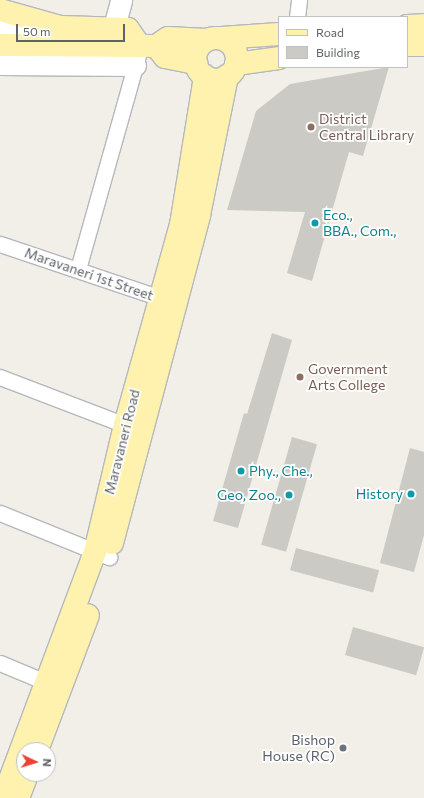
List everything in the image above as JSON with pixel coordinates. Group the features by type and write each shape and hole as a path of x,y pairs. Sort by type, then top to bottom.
{"main road":[{"path":"0,10 60,27 114,27 128,29 139,51"},
{"path":"408,26 424,25"},
{"path":"139,51 168,38 214,39 278,34"},
{"path":"200,70 197,50 214,39"},
{"path":"214,39 232,45 232,70"},
{"path":"0,45 139,51 165,57 200,70 215,80 232,70 278,58"},
{"path":"408,46 424,45"},
{"name":"Maravaneri Road","path":"169,302 182,217 200,70"},
{"name":"Maravaneri Road","path":"12,790 102,554 133,428 232,70"},
{"name":"Maravaneri Road","path":"39,742 53,685"}],"street":[{"path":"114,27 121,0"},
{"path":"297,16 299,0"},
{"path":"0,27 60,27"},
{"path":"0,64 139,51 78,269"},
{"name":"Maravaneri 1st Street","path":"0,244 78,269 169,302"},
{"path":"0,377 133,428"},
{"path":"0,514 102,554"},
{"path":"0,663 53,685"}],"building":[{"name":"District Central Library","path":"389,68 363,156 349,152 312,281 287,273 305,212 227,210 256,111 290,84"},
{"name":"Phy., Che.,","path":"272,333 292,340 238,528 213,521 244,413 247,414"},
{"name":"Geo, Zoo.,","path":"292,437 317,444 286,552 261,545"},
{"name":"History","path":"410,448 424,452 424,535 414,572 380,563"},
{"path":"296,548 379,570 373,592 290,570"},
{"path":"353,627 424,647 416,675 345,655"}],"place":[{"name":"District Central Library","path":"311,127"},
{"name":"Eco., BBA., Com.,","path":"315,223"},
{"name":"Government Arts College","path":"300,377"},
{"name":"Phy., Che.,","path":"241,471"},
{"name":"History","path":"411,494"},
{"name":"Geo, Zoo.,","path":"289,495"},
{"name":"Bishop House (RC)","path":"343,748"}]}
